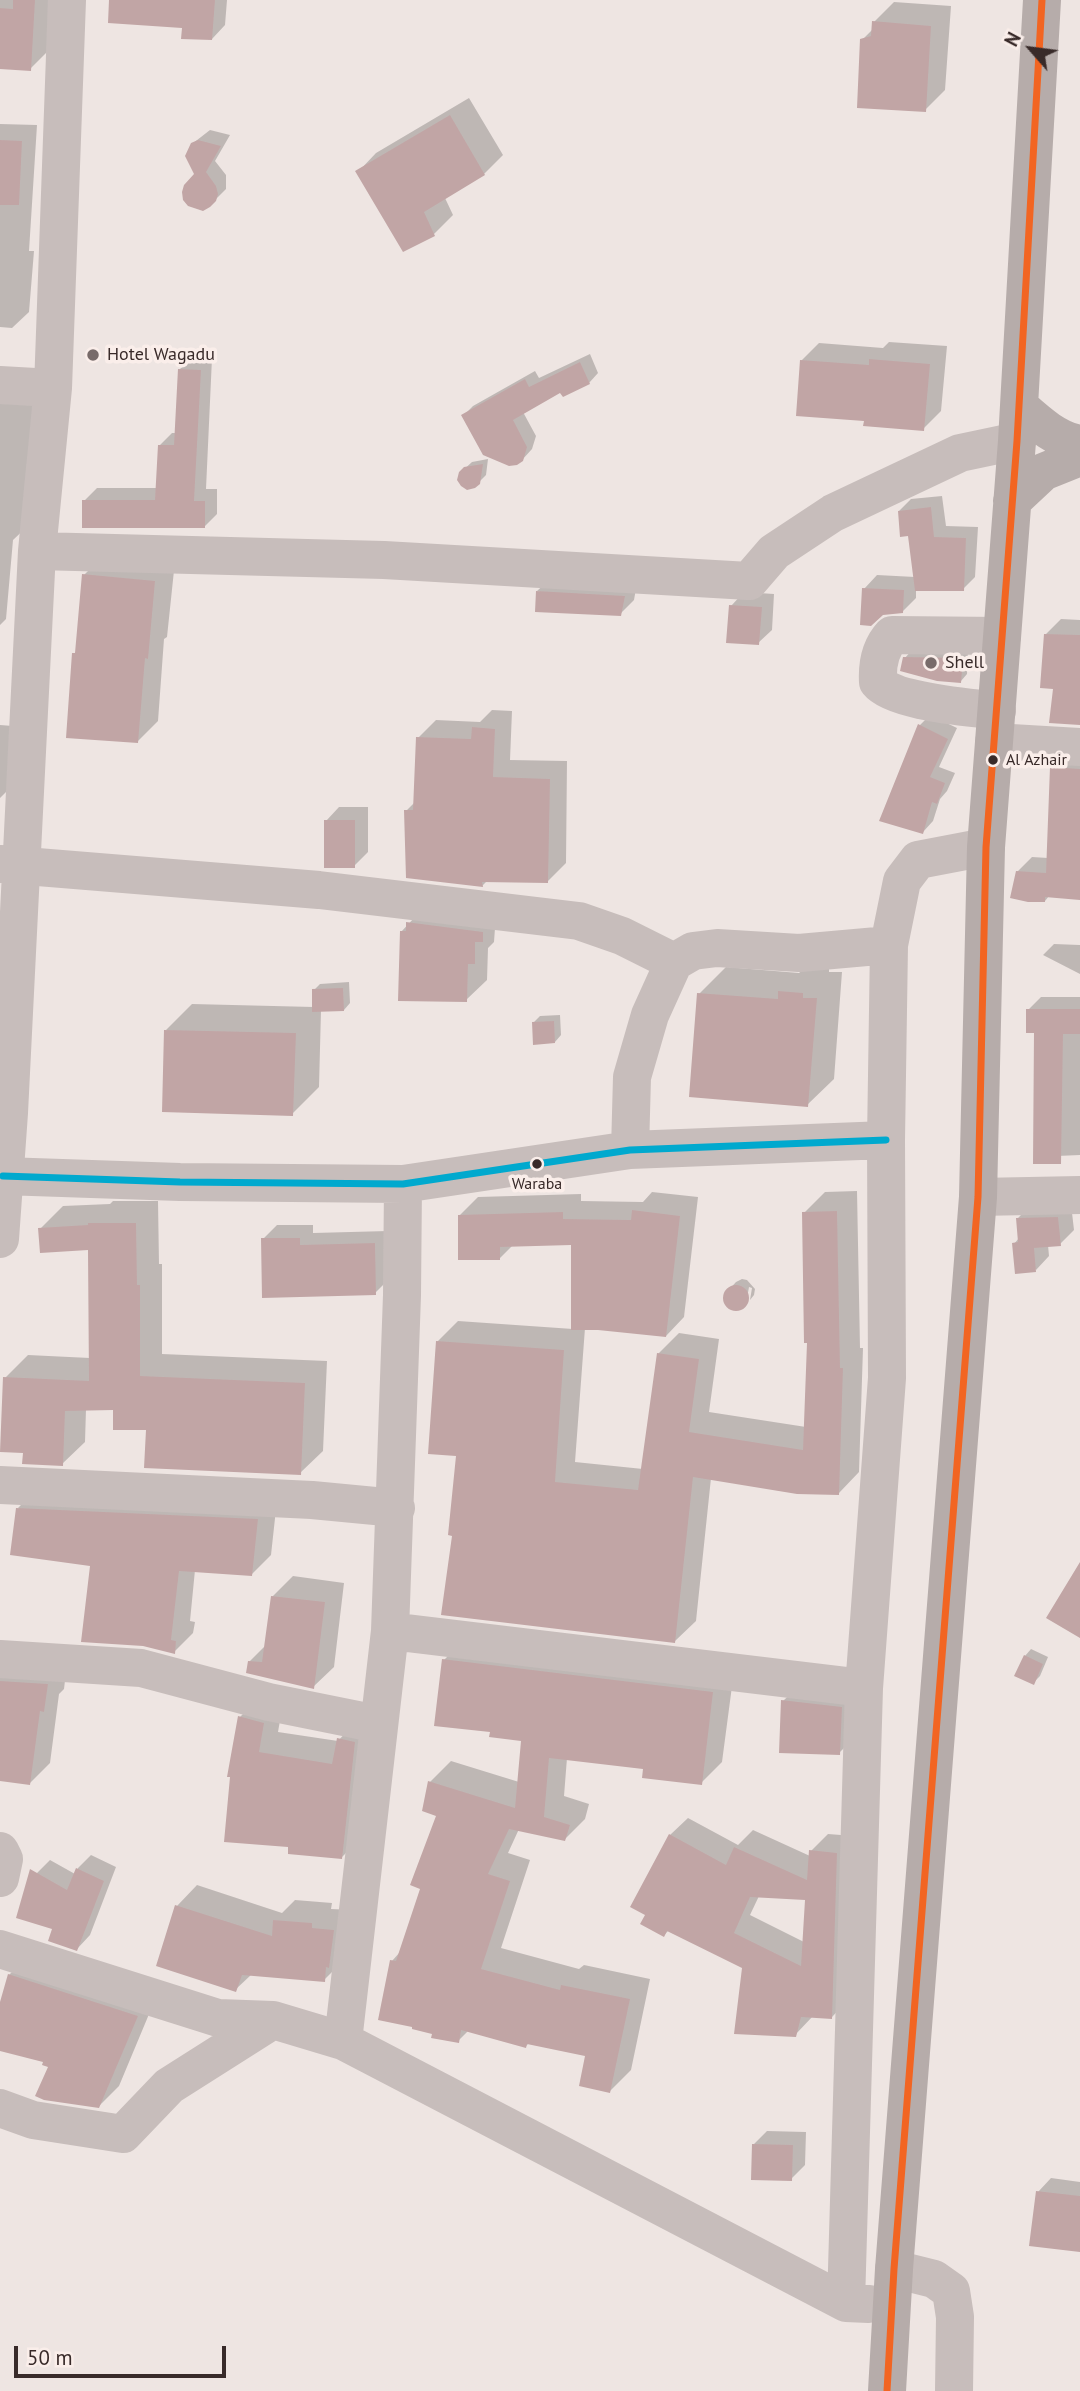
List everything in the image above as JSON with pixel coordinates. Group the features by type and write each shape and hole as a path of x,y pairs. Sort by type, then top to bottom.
{"main road":[{"path":"887,2391 978,1197 985,847 1018,424 1042,0"},
{"path":"1018,424 1041,425 1066,442 1080,444"},
{"path":"1012,501 1043,472 1080,457"}],"street":[{"path":"0,1239 10,865 53,388 67,0"},
{"path":"0,385 53,388"},
{"path":"37,551 384,561 749,581 774,552 833,513 1018,424"},
{"path":"1002,636 892,635 885,642 877,669 878,682 890,692 933,702 995,727 1080,747"},
{"path":"846,2303 864,1688 887,1378 886,1140 890,945 902,881 918,860 985,847"},
{"path":"10,865 319,890 579,921 622,936 674,962"},
{"path":"630,1150 632,1077 650,1015 674,962 693,951 717,948 799,953 890,945"},
{"path":"3,1176 180,1182 402,1184 630,1150 886,1140"},
{"path":"343,2041 390,1631 396,1508 402,1184"},
{"path":"978,1197 1080,1195"},
{"path":"0,1485 312,1500 396,1508"},
{"path":"390,1631 864,1688"},
{"path":"0,1659 141,1668 269,1702 378,1724"},
{"path":"0,1851 4,1858 0,1878"},
{"path":"0,1950 219,2018 273,2020 343,2041 846,2303 893,2288 934,2279 951,2291 956,2318 954,2391"},
{"path":"0,2108 33,2120 123,2134 169,2086 273,2020"}],"building":[{"path":"13,0 35,0 31,71 0,69 0,8 13,9"},
{"path":"109,0 215,0 212,40 181,39 182,28 108,23"},
{"path":"872,21 931,26 926,112 857,108 860,39 871,36"},
{"path":"450,115 485,175 424,212 435,236 403,252 355,171"},
{"path":"0,140 22,141 19,205 0,205"},
{"path":"198,140 221,146 206,172 218,194 216,201 203,211 188,206 183,200 182,192 184,185 194,174 185,156 191,143"},
{"path":"869,359 930,364 924,431 863,426 864,421 796,416 800,360 869,365"},
{"path":"580,362 590,384 563,397 560,393 513,420 527,447 523,461 509,466 483,455 461,415 525,379 529,387"},
{"path":"178,369 201,370 194,501 205,501 205,528 82,528 82,500 155,500 158,445 174,445"},
{"path":"483,464 480,484 467,490 461,486 457,480 464,467"},
{"path":"931,507 934,537 966,538 964,591 915,591 908,536 900,537 898,511"},
{"path":"82,574 155,581 138,743 66,738 72,653 75,653"},
{"path":"862,588 904,590 903,613 883,615 871,626 860,625"},
{"path":"536,591 625,596 621,616 535,612"},
{"path":"729,605 762,607 759,645 726,643"},
{"path":"1044,634 1080,635 1080,725 1049,723 1053,689 1040,688"},
{"path":"903,657 963,658 961,683 937,681 900,671"},
{"path":"918,724 948,739 930,777 945,783 937,804 932,802 923,834 879,821"},
{"path":"472,727 495,729 493,777 550,779 548,883 482,882 483,887 406,878 404,810 413,810 416,737 471,739"},
{"path":"1050,767 1080,769 1080,900 1045,897 1045,902 1028,902 1010,898 1016,871 1046,873"},
{"path":"324,820 355,820 355,868 324,868"},
{"path":"406,922 483,932 483,942 475,942 475,964 468,964 467,1002 398,1001 400,931 406,931"},
{"path":"343,988 344,1011 312,1012 312,989"},
{"path":"778,991 803,993 803,998 817,998 808,1107 689,1097 697,993 778,999"},
{"path":"1026,1009 1080,1009 1080,1034 1063,1034 1061,1164 1033,1164 1034,1033 1026,1033"},
{"path":"554,1021 555,1043 533,1045 532,1022"},
{"path":"164,1030 296,1033 293,1116 162,1112"},
{"path":"632,1210 680,1216 666,1337 571,1330 571,1245 500,1247 500,1260 458,1260 458,1215 563,1212 563,1219 631,1220"},
{"path":"837,1211 840,1368 843,1368 839,1495 797,1494 693,1477 675,1643 441,1615 452,1536 448,1535 456,1456 428,1454 436,1341 564,1350 555,1482 638,1490 657,1353 699,1359 689,1432 803,1450 807,1343 804,1343 802,1212"},
{"path":"1058,1217 1061,1246 1034,1248 1036,1272 1015,1274 1012,1243 1018,1242 1016,1218"},
{"path":"88,1223 136,1223 137,1285 140,1285 140,1376 305,1383 301,1475 144,1468 146,1430 113,1430 113,1410 65,1411 63,1466 22,1464 23,1453 0,1452 3,1377 89,1381 88,1250 40,1253 38,1228"},
{"path":"261,1238 300,1238 300,1245 375,1243 376,1295 262,1298"},
{"path":"736,1285 745,1289 749,1298 745,1307 736,1311 727,1307 723,1298 727,1289"},
{"path":"16,1508 258,1519 252,1576 179,1571 171,1640 176,1641 175,1654 143,1646 81,1642 90,1566 10,1555"},
{"path":"1080,1562 1080,1638 1046,1618"},
{"path":"271,1596 325,1602 314,1689 246,1673 248,1661 262,1662"},
{"path":"1024,1655 1043,1664 1034,1685 1014,1676"},
{"path":"442,1659 713,1692 702,1785 642,1778 643,1769 549,1758 544,1817 570,1825 565,1841 509,1829 488,1874 510,1881 481,1969 560,1990 561,1985 630,1999 610,2093 579,2086 585,2056 527,2044 526,2048 461,2030 459,2043 431,2038 432,2034 412,2027 378,2020 390,1960 396,1961 420,1889 410,1885 436,1816 422,1811 428,1781 515,1808 521,1741 489,1737 490,1732 434,1726"},
{"path":"0,1681 48,1684 44,1712 40,1711 30,1785 0,1781"},
{"path":"781,1700 842,1707 840,1755 779,1753"},
{"path":"238,1716 264,1723 259,1752 332,1764 337,1738 355,1742 342,1859 288,1854 288,1847 224,1842 230,1777 227,1777"},
{"path":"669,1834 726,1865 734,1847 807,1880 809,1850 837,1853 832,2019 801,2017 796,2037 734,2034 742,1968 667,1931 664,1937 640,1924 645,1915 630,1907","holes":["750,1897 805,1900 801,1966 734,1933"]},
{"path":"76,1868 104,1881 77,1951 48,1941 52,1929 16,1918 30,1869 67,1890"},
{"path":"175,1905 272,1936 273,1920 312,1923 312,1928 334,1930 325,1982 242,1975 236,1992 156,1966"},
{"path":"8,1974 138,2016 99,2108 44,2100 35,2096 48,2067 42,2065 43,2062 0,2051 0,2002"},
{"path":"752,2144 793,2145 792,2181 751,2180"},
{"path":"1036,2191 1080,2196 1080,2252 1029,2246"}],"transit line":[{"path":"887,2391 894,2269 978,1197 986,847 1017,441 1042,0"},
{"path":"3,1176 180,1182 403,1184 630,1150 886,1140"}],"place":[{"name":"Hotel Wagadu","path":"93,355"},
{"name":"Shell","path":"931,663"},
{"name":"Al Azhair","path":"993,760"},
{"name":"Waraba","path":"537,1164"}]}
